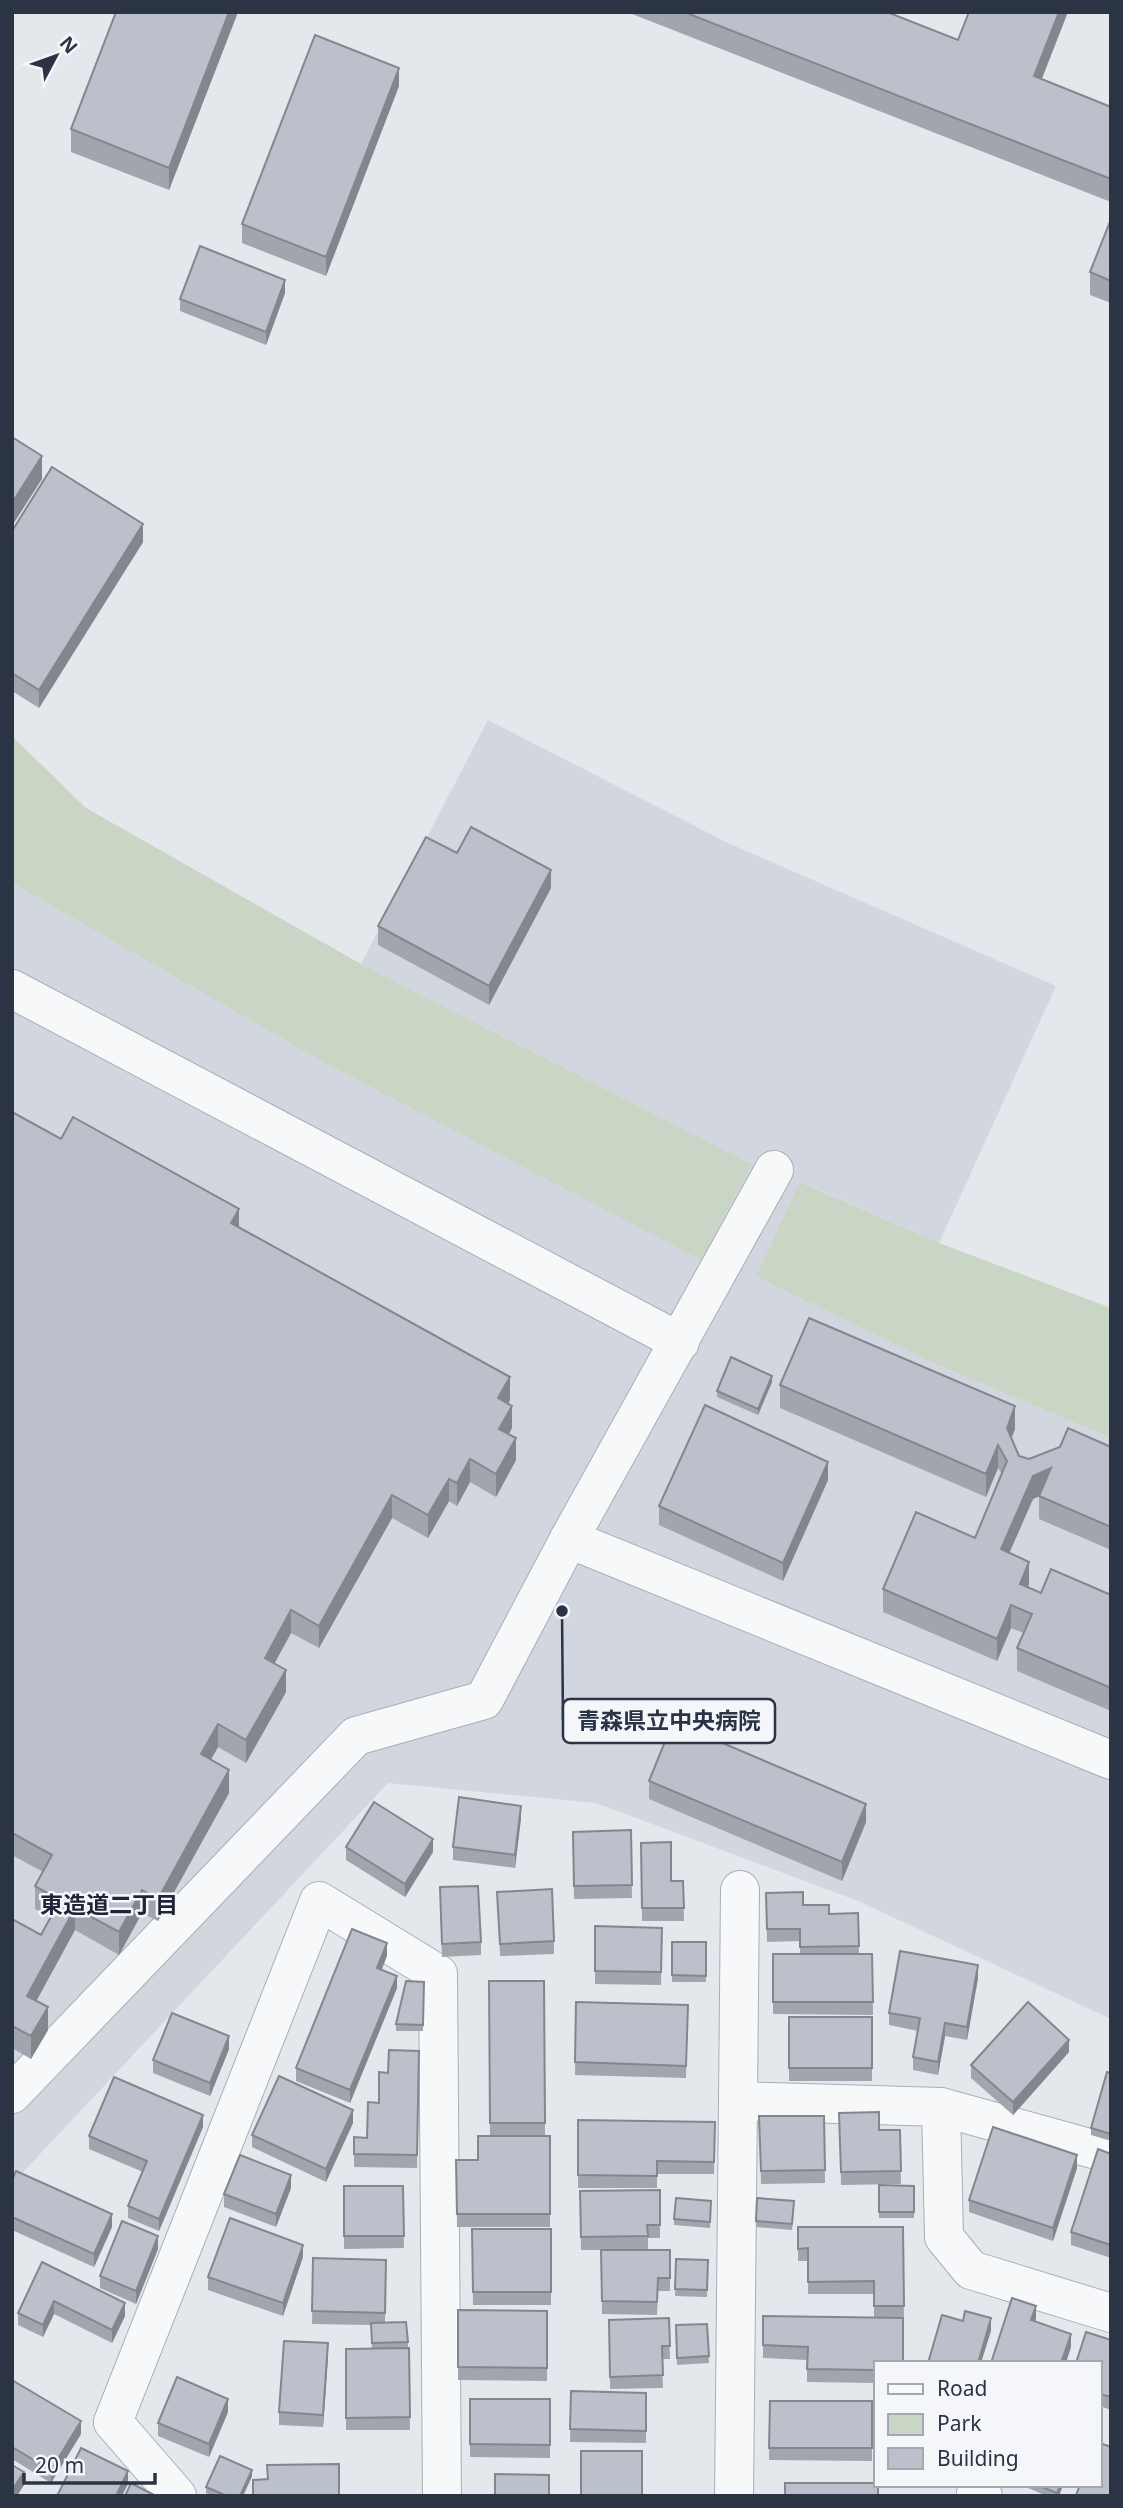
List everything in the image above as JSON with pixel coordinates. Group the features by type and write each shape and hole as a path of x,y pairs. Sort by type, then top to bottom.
{"street":[{"path":"12,989 680,1342"},
{"path":"12,2094 356,1736 484,1700 569,1539 774,1170"},
{"path":"569,1539 1111,1760"},
{"path":"734,2496 740,1890"},
{"path":"177,2496 113,2422 319,1901 438,1974 442,2496"},
{"path":"738,2101 941,2107 1111,2154"},
{"path":"941,2107 944,2237 971,2270 1111,2312"}],"shaded area":[{"path":"488,720 728,843 1056,986 939,1243 801,1182 938,1365 1111,1438 1111,2019 858,1901 596,1803 388,1783 12,2184 12,883 321,1061 700,1259 752,1164 361,964"}],"green space":[{"path":"12,736 86,808 361,964 752,1164 701,1260 321,1061 12,883"},
{"path":"800,1182 939,1243 1111,1308 1111,1438 938,1365 756,1276"}],"building":[{"path":"116,12 229,12 169,168 71,129"},
{"path":"684,12 887,12 958,40 969,12 1059,12 1034,76 1111,107 1111,179"},
{"path":"315,35 399,68 326,257 242,224"},
{"path":"1111,219 1111,281 1090,272"},
{"path":"200,246 285,280 266,332 180,299"},
{"path":"12,437 42,456 12,503"},
{"path":"52,467 143,524 39,690 12,673 12,531"},
{"path":"471,827 551,870 489,986 378,926 426,837 457,853"},
{"path":"12,1112 61,1139 73,1117 239,1209 231,1223 510,1377 498,1398 512,1406 499,1429 516,1438 496,1474 470,1459 457,1483 449,1479 428,1515 392,1495 319,1626 291,1610 265,1658 286,1670 246,1740 218,1724 201,1754 229,1770 158,1899 142,1890 119,1932 75,1908 27,1996 48,2007 31,2036 12,2026 12,1919 41,1935 60,1900 35,1886 52,1855 12,1833"},
{"path":"809,1318 1015,1406 1007,1428 1019,1456 1029,1459 1060,1447 1068,1428 1111,1447 1111,1527 1039,1496 1051,1468 1033,1476 1001,1549 1029,1562 1020,1584 1041,1593 1051,1569 1111,1595 1111,1688 1017,1648 1032,1614 1011,1605 997,1639 883,1589 916,1512 975,1538 1007,1461 998,1445 986,1474 780,1385"},
{"path":"731,1357 772,1376 758,1409 717,1391"},
{"path":"705,1405 828,1462 783,1563 659,1506"},
{"path":"673,1722 866,1804 842,1862 649,1781"},
{"path":"459,1797 521,1806 515,1855 453,1847"},
{"path":"374,1802 433,1839 405,1884 346,1847"},
{"path":"631,1830 632,1885 574,1886 573,1832"},
{"path":"671,1842 671,1881 683,1881 684,1908 642,1908 641,1843"},
{"path":"478,1886 481,1942 442,1944 440,1887"},
{"path":"552,1889 554,1941 500,1944 497,1892"},
{"path":"803,1892 803,1905 829,1905 829,1914 858,1913 859,1946 800,1947 800,1929 767,1929 766,1893"},
{"path":"595,1926 662,1928 661,1972 595,1971"},
{"path":"352,1929 387,1943 377,1968 397,1976 350,2090 296,2068"},
{"path":"672,1942 706,1942 706,1976 672,1975"},
{"path":"900,1951 978,1965 967,2027 945,2023 938,2062 913,2057 920,2018 889,2013"},
{"path":"773,1954 872,1954 873,2002 773,2002"},
{"path":"406,1981 424,1982 423,2025 396,2024"},
{"path":"489,1981 544,1981 545,2123 490,2123"},
{"path":"576,2002 688,2005 686,2066 575,2062"},
{"path":"1028,2002 1069,2040 1013,2102 971,2065"},
{"path":"172,2013 229,2036 210,2083 153,2060"},
{"path":"789,2017 872,2017 872,2068 789,2068"},
{"path":"389,2050 419,2051 417,2155 354,2154 354,2137 367,2138 368,2102 379,2103 379,2072 388,2073"},
{"path":"1107,2072 1111,2073 1111,2134 1091,2128"},
{"path":"279,2076 353,2110 326,2169 252,2135"},
{"path":"114,2077 203,2115 159,2219 128,2206 147,2161 89,2136"},
{"path":"879,2112 879,2130 900,2130 901,2171 841,2172 839,2113"},
{"path":"759,2116 824,2116 825,2170 761,2171"},
{"path":"578,2120 715,2122 714,2162 657,2161 657,2176 578,2175"},
{"path":"993,2127 1077,2155 1053,2228 969,2200"},
{"path":"478,2136 550,2136 550,2214 457,2214 456,2160 478,2160"},
{"path":"1098,2149 1111,2154 1111,2245 1071,2232"},
{"path":"240,2155 291,2175 276,2214 224,2194"},
{"path":"16,2171 112,2214 94,2254 12,2217 12,2180"},
{"path":"879,2185 914,2186 914,2212 879,2212"},
{"path":"344,2186 403,2186 404,2236 344,2236"},
{"path":"660,2190 660,2225 647,2225 648,2236 581,2237 580,2191"},
{"path":"676,2198 711,2201 710,2222 674,2219"},
{"path":"757,2198 794,2201 792,2224 756,2221"},
{"path":"230,2218 303,2245 283,2303 208,2277"},
{"path":"122,2221 158,2236 136,2291 100,2276"},
{"path":"798,2227 903,2227 904,2306 874,2306 874,2281 808,2282 808,2248 798,2249"},
{"path":"472,2229 551,2229 551,2292 473,2292"},
{"path":"601,2250 670,2250 670,2278 658,2278 657,2302 602,2301"},
{"path":"313,2258 386,2260 385,2313 312,2311"},
{"path":"676,2259 708,2260 707,2290 675,2289"},
{"path":"42,2262 125,2303 112,2330 54,2301 43,2325 18,2313"},
{"path":"1012,2298 1036,2306 1031,2320 1071,2334 1062,2361 992,2361"},
{"path":"458,2310 547,2311 547,2368 458,2367"},
{"path":"965,2311 991,2318 979,2361 929,2361 942,2315 963,2321"},
{"path":"763,2316 903,2318 903,2361 874,2361 874,2370 807,2369 808,2347 763,2345"},
{"path":"669,2318 670,2346 662,2346 663,2375 610,2377 609,2320"},
{"path":"406,2322 408,2342 372,2343 371,2323"},
{"path":"707,2324 709,2356 677,2358 676,2325"},
{"path":"1086,2332 1111,2340 1111,2397 1102,2395 1102,2361 1077,2361"},
{"path":"284,2341 328,2343 323,2415 279,2412"},
{"path":"409,2348 410,2417 346,2418 346,2349"},
{"path":"177,2377 228,2399 209,2444 158,2423"},
{"path":"12,2380 81,2421 51,2470 12,2447"},
{"path":"571,2391 646,2393 646,2431 570,2429"},
{"path":"470,2399 550,2399 550,2445 470,2444"},
{"path":"770,2401 872,2401 872,2448 769,2448"},
{"path":"1102,2444 1111,2447 1111,2496 1076,2495 1079,2487 1102,2487"},
{"path":"81,2448 128,2471 116,2496 57,2496"},
{"path":"581,2451 642,2451 642,2496 581,2496"},
{"path":"220,2456 252,2470 240,2496 227,2496 206,2487"},
{"path":"339,2464 339,2496 253,2496 253,2480 268,2479 267,2465"},
{"path":"12,2465 24,2472 12,2490"},
{"path":"495,2474 549,2475 549,2496 495,2496"},
{"path":"131,2483 156,2496 125,2496"},
{"path":"785,2483 874,2483 874,2487 878,2487 878,2496 785,2496"},
{"path":"1042,2487 1059,2487 1057,2493"}],"place":[{"name":"青森県立中央病院","path":"562,1611"}],"district":[{"name":"東造道二丁目","path":"109,1904"}]}
